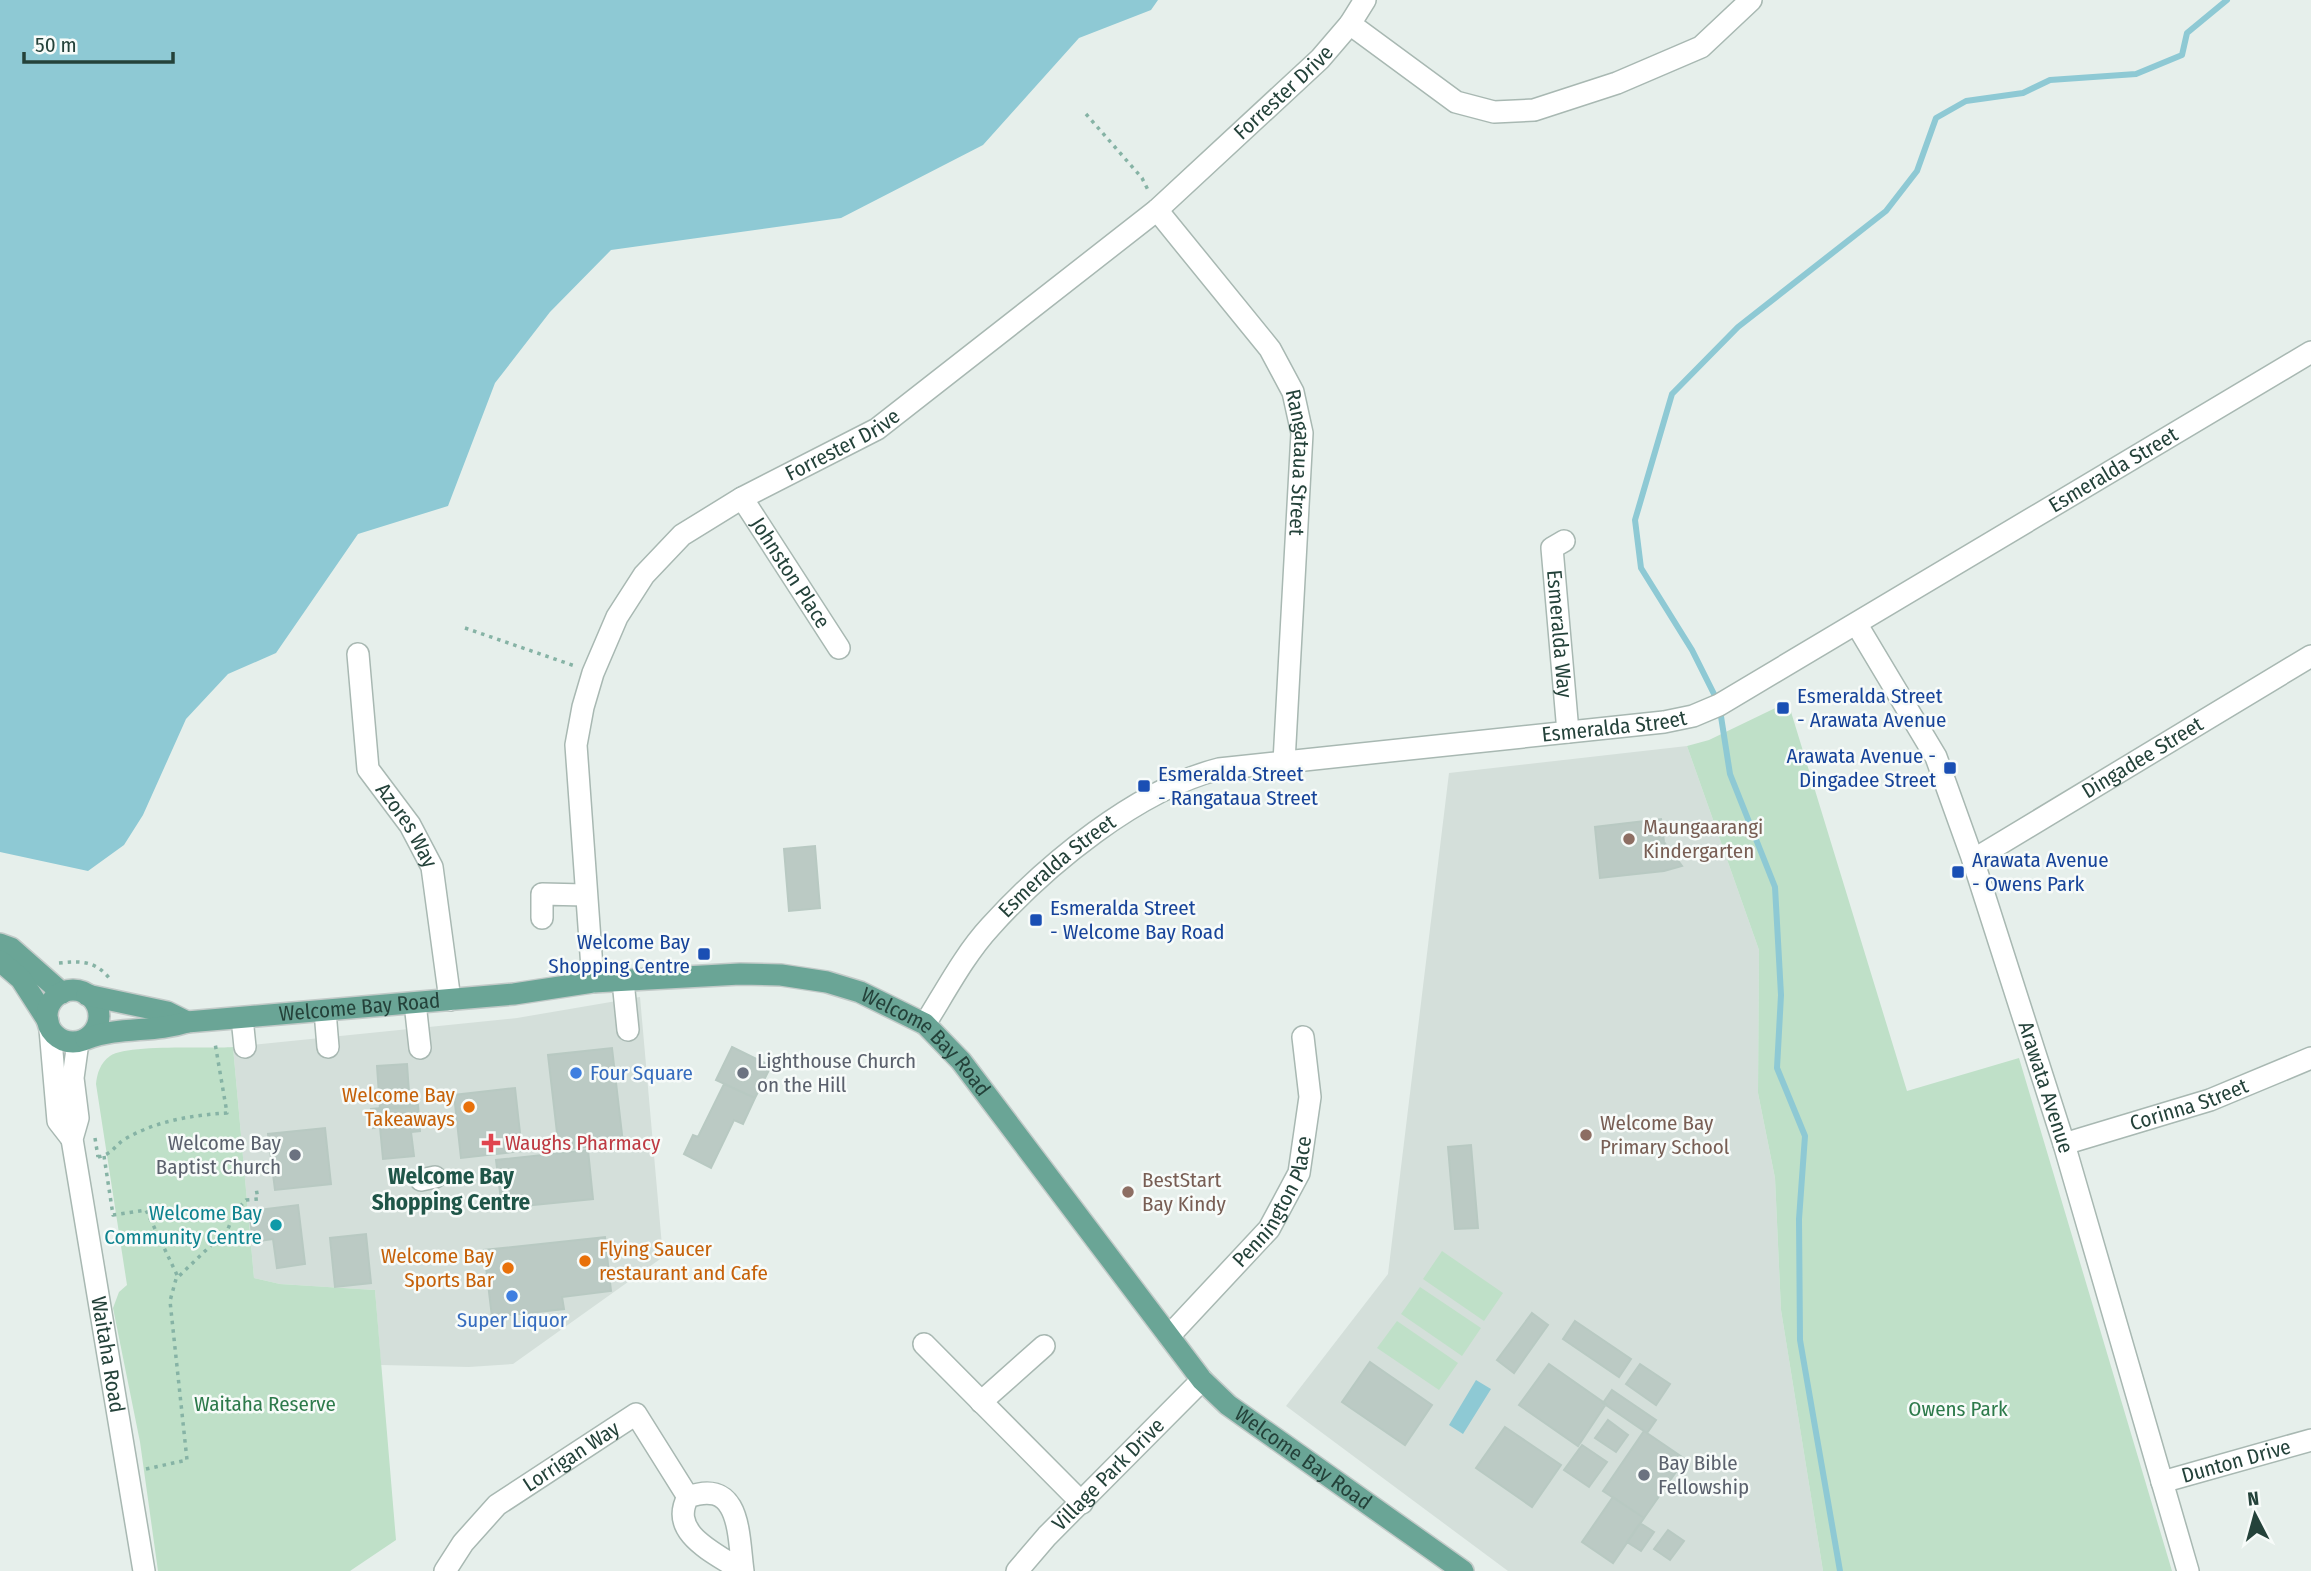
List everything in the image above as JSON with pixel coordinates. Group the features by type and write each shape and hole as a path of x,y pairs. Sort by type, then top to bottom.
{"main road":[{"path":"0,944 11,948 62,993"},
{"path":"0,961 21,979 49,1025 62,1040 82,1040 93,1033 99,1017 98,1008 88,995 79,992 62,993 50,1004 49,1025"},
{"name":"Welcome Bay Road","path":"82,1040 108,1030 167,1028 187,1021 450,1000 593,982 740,974 781,975 827,982 860,992 925,1024 961,1061 1202,1380 1228,1405 1463,1571"},
{"name":"Welcome Bay Road","path":"88,995 167,1012 187,1021"}],"street":[{"name":"Forrester Drive","path":"593,982 576,745 593,673 617,617 645,575 682,535 741,498 877,429 1157,210 1320,59 1350,24 1365,0"},
{"name":"Forrester Drive","path":"1350,24 1456,102 1494,112 1534,110 1617,83 1701,47 1751,0"},
{"name":"Rangataua Street","path":"1157,210 1270,349 1293,392 1302,433 1284,762"},
{"name":"Esmeralda Street","path":"925,1024 988,928 1048,871 1156,791 1187,777 1219,769 1693,716 1719,705 1857,625 2311,352"},
{"name":"Johnston Place","path":"741,498 839,648"},
{"name":"Esmeralda Way","path":"1564,541 1552,548 1568,732"},
{"name":"Arawata Avenue","path":"1857,625 1936,757 1973,860 2064,1144 2188,1571"},
{"name":"Azores Way","path":"358,654 368,769 410,825 432,867 450,1000"},
{"name":"Dingadee Street","path":"1973,860 2311,656"},
{"path":"542,918 542,894 585,895"},
{"path":"623,981 628,1030"},
{"path":"415,1003 420,1048"},
{"path":"325,1011 328,1047"},
{"path":"242,1018 245,1047"},
{"name":"Waitaha Road","path":"49,1025 58,1121 72,1139"},
{"name":"Pennington Place","path":"1169,1336 1269,1228 1299,1173 1310,1097 1303,1037"},
{"name":"Waitaha Road","path":"82,1040 73,1078 78,1118 72,1139 144,1571"},
{"name":"Corinna Street","path":"2064,1144 2210,1100 2311,1058"},
{"path":"924,1344 1082,1503"},
{"path":"981,1402 1044,1346"},
{"name":"Village Park Drive","path":"1017,1571 1047,1536 1202,1380"},
{"name":"Lorrigan Way","path":"445,1571 463,1542 497,1505 636,1414 688,1497"},
{"name":"Dunton Drive","path":"2162,1482 2311,1440"},
{"path":"702,1492 716,1492 727,1500 734,1513 742,1571 688,1534 682,1521 683,1506 688,1497 702,1492"}],"path":[{"path":"1086,114 1142,178 1157,210"},
{"path":"465,628 593,673"},
{"path":"51,957 60,963 83,961 95,965 118,984"},
{"path":"94,1133 98,1157 110,1155 124,1140 176,1119 227,1113 215,1043"},
{"path":"104,1156 113,1215 146,1210 178,1277"},
{"path":"146,1469 187,1460 170,1301 178,1277 228,1229 234,1213 246,1200 258,1199 256,1188"}],"shaded area":[{"name":"Welcome Bay Primary School","path":"1687,746 1759,950 1758,1093 1775,1178 1781,1310 1823,1571 1508,1571 1286,1406 1388,1274 1449,773"},
{"path":"640,997 663,1257 513,1364 469,1367 381,1365 375,1290 280,1284 254,1278 233,1047 517,1018"}],"green space":[{"name":"Owens Park","path":"1788,702 1907,1091 2019,1058 2172,1571 1823,1571 1781,1310 1775,1178 1758,1093 1759,950 1687,746 1709,740"},
{"name":"Waitaha Reserve","path":"233,1047 254,1278 280,1284 375,1290 396,1540 350,1571 158,1571 140,1442 113,1308 119,1292 127,1285 96,1080 104,1062 119,1052 150,1048"},
{"path":"1442,1251 1503,1293 1484,1321 1423,1279"},
{"path":"1420,1287 1481,1328 1462,1356 1401,1314"},
{"path":"1397,1321 1458,1363 1439,1390 1377,1348"}],"water":[{"path":"0,0 1158,0 1151,10 1079,38 983,145 841,218 611,250 550,312 495,383 448,506 358,534 276,653 228,674 186,719 143,815 124,845 88,871 0,852"},
{"path":"1476,1380 1491,1389 1463,1434 1449,1425"}],"building":[{"path":"1661,819 1664,842 1682,866 1664,871 1600,878 1595,827"},
{"path":"815,846 820,908 789,911 784,849"},
{"name":"Lighthouse Church on the Hill","path":"732,1047 771,1066 755,1098 716,1080"},
{"path":"612,1048 623,1143 559,1150 548,1055"},
{"path":"407,1064 410,1107 380,1109 377,1066"},
{"path":"724,1084 755,1098 743,1124 734,1120 711,1168 684,1154 693,1135 698,1137"},
{"path":"515,1088 522,1151 461,1158 454,1095"},
{"path":"418,1105 420,1131 411,1132 414,1156 383,1159 380,1127 373,1128 371,1109"},
{"path":"325,1128 331,1184 275,1190 268,1134"},
{"path":"1471,1145 1478,1228 1455,1229 1448,1147"},
{"path":"588,1150 593,1199 502,1208 496,1160"},
{"name":"Welcome Bay Community Centre","path":"298,1205 305,1264 277,1268 273,1239 253,1242 249,1211"},
{"path":"366,1234 371,1283 335,1287 330,1238"},
{"path":"605,1237 611,1291 562,1297 564,1309 492,1317 484,1250"},
{"path":"1532,1313 1548,1325 1514,1373 1497,1360"},
{"path":"1575,1321 1631,1359 1619,1377 1563,1339"},
{"path":"1370,1362 1432,1405 1405,1445 1342,1402"},
{"path":"1549,1364 1606,1404 1578,1446 1519,1405"},
{"path":"1640,1364 1670,1384 1656,1405 1626,1384"},
{"path":"1612,1390 1656,1420 1647,1433 1603,1403"},
{"path":"1608,1420 1628,1435 1616,1452 1595,1438"},
{"path":"1505,1427 1561,1465 1532,1507 1476,1468"},
{"name":"Bay Bible Fellowship","path":"1644,1431 1685,1459 1644,1518 1603,1491"},
{"path":"1582,1445 1607,1462 1589,1487 1564,1470"},
{"path":"1613,1497 1644,1518 1613,1563 1582,1542"},
{"path":"1640,1523 1654,1532 1641,1551 1627,1542"},
{"path":"1668,1530 1684,1541 1670,1560 1654,1549"}],"waterway":[{"path":"1717,700 1692,650 1641,568 1635,520 1672,394 1738,327 1886,211 1917,171 1936,118 1966,101 2023,93 2050,80 2136,74 2182,55 2187,33 2227,0"},
{"path":"1720,710 1730,774 1775,887 1781,995 1777,1068 1805,1136 1799,1219 1800,1340 1840,1571"}],"place":[{"name":"Esmeralda Street - Arawata Avenue","path":"1783,708"},
{"name":"Arawata Avenue - Dingadee Street","path":"1950,768"},
{"name":"Esmeralda Street - Rangataua Street","path":"1144,786"},
{"name":"Maungaarangi Kindergarten","path":"1629,839"},
{"name":"Arawata Avenue - Owens Park","path":"1958,872"},
{"name":"Esmeralda Street - Welcome Bay Road","path":"1036,920"},
{"name":"Welcome Bay Shopping Centre","path":"704,954"},
{"name":"Four Square","path":"576,1073"},
{"name":"Lighthouse Church on the Hill","path":"743,1073"},
{"name":"Welcome Bay Takeaways","path":"469,1107"},
{"name":"Welcome Bay Primary School","path":"1586,1135"},
{"name":"Waughs Pharmacy","path":"491,1143"},
{"name":"Welcome Bay Baptist Church","path":"295,1155"},
{"name":"BestStart Bay Kindy","path":"1128,1192"},
{"name":"Welcome Bay Community Centre","path":"276,1225"},
{"name":"Flying Saucer restaurant and Cafe","path":"585,1261"},
{"name":"Welcome Bay Sports Bar","path":"508,1268"},
{"name":"Super Liquor","path":"512,1296"},
{"name":"Bay Bible Fellowship","path":"1644,1475"}],"district":[{"name":"Welcome Bay Shopping Centre","path":"451,1189"}]}
